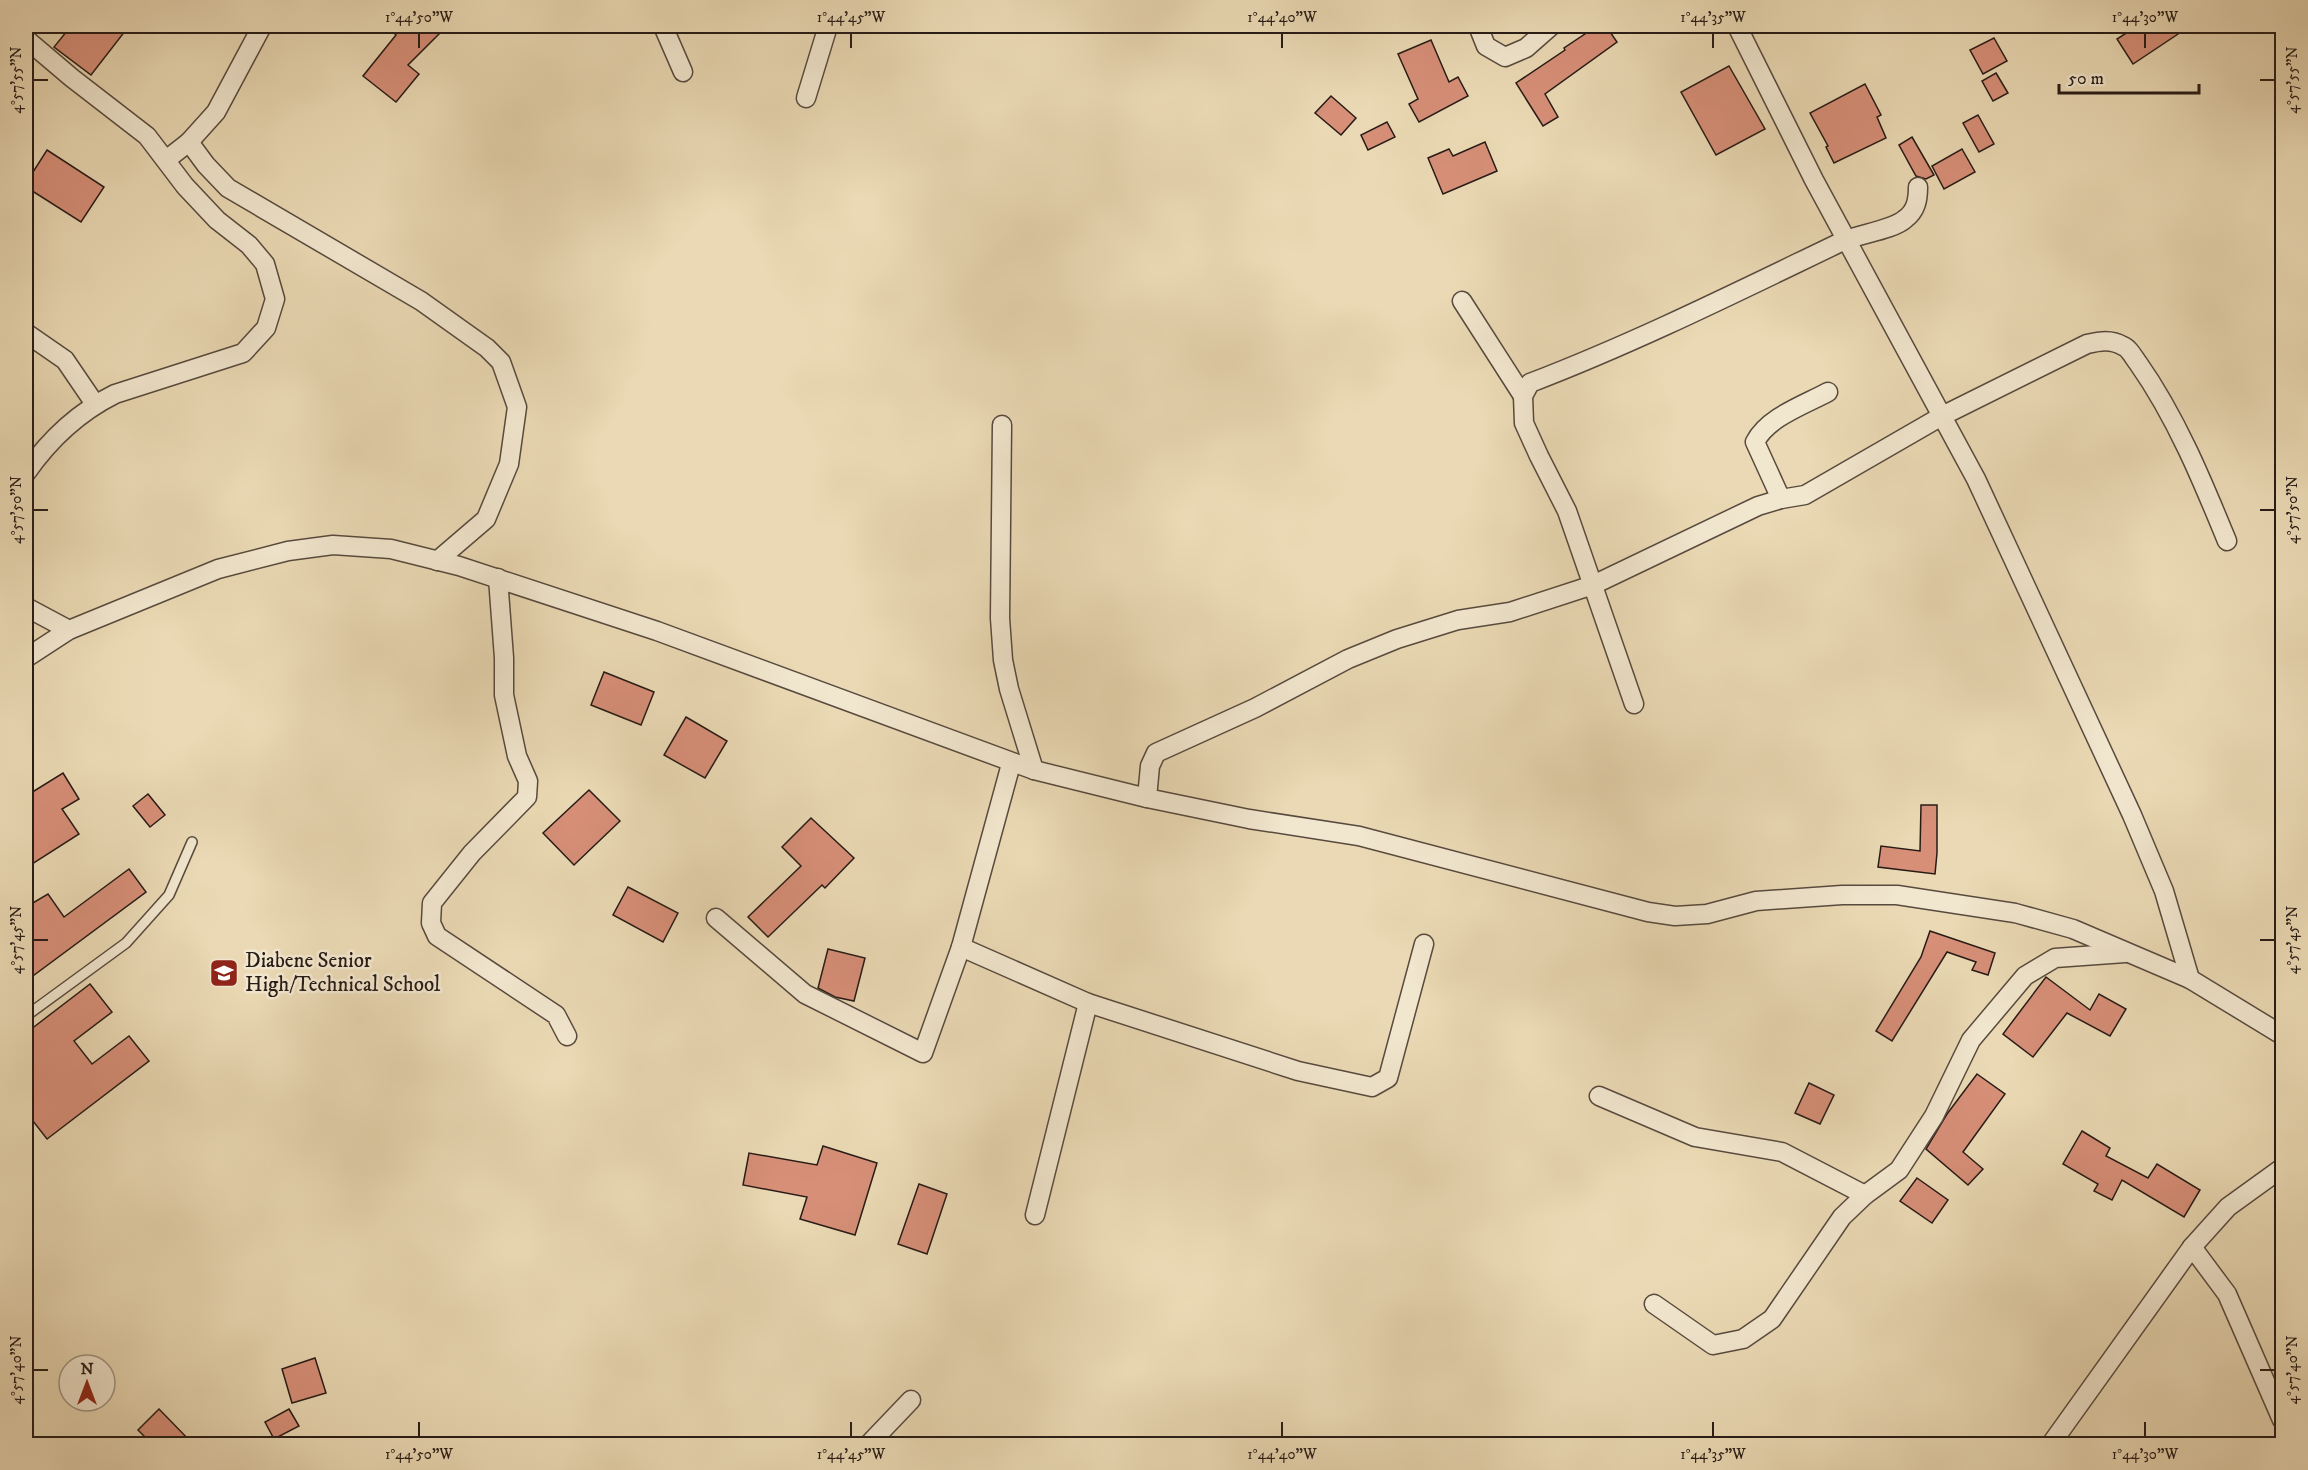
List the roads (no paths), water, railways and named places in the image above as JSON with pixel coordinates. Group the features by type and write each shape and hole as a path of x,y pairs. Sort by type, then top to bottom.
{"street":[{"path":"166,160 189,142 216,111 262,26"},
{"path":"663,26 683,72"},
{"path":"806,98 828,26"},
{"path":"1478,26 1486,46 1505,57 1526,48 1551,26"},
{"path":"1737,26 1814,180 1976,479 2132,815 2164,891 2190,979"},
{"path":"26,39 147,136 185,186 217,220 249,245 265,264 275,299 266,328 243,353 135,387 95,404 44,448 26,473"},
{"path":"189,142 206,165 228,188 421,301 488,348 501,362 517,406 509,464 486,519 438,561"},
{"path":"1634,704 1567,511 1524,423 1523,396 1530,383 1659,330 1847,239 1904,221 1913,212 1918,198 1918,187"},
{"path":"1462,301 1523,396"},
{"path":"26,333 65,360 95,404"},
{"path":"1147,798 1150,766 1156,753 1255,708 1348,659 1397,639 1458,620 1510,612 1593,585 1758,506 1780,499 1805,495 1942,416 2087,344 2106,340 2126,346 2144,372 2173,423 2202,480 2227,541"},
{"path":"1780,499 1755,442 1760,434 1781,417 1828,392"},
{"path":"1002,424 1000,618 1003,660 1009,689 1034,770"},
{"path":"26,658 69,630 218,569 288,552 333,545 391,549 498,578 750,664 1011,764 1034,770 1147,798 1249,819 1359,836 1648,912 1707,914 1756,901 1842,895 1897,895 2015,913 2073,929 2190,979 2283,1035"},
{"path":"498,578 504,658 504,695 517,756 528,781 527,797 472,853 432,903 431,923 436,936 556,1015 567,1036"},
{"path":"26,606 69,630"},
{"path":"716,918 806,994 923,1053 961,947 1011,764"},
{"path":"961,947 1088,1003 1298,1071 1372,1086 1388,1078 1424,944"},
{"path":"1654,1304 1713,1345 1743,1339 1772,1319 1842,1217 1865,1195 1899,1170 1934,1116 1971,1040 2025,976 2055,958 2130,953"},
{"path":"1035,1215 1088,1003"},
{"path":"1599,1096 1695,1137 1782,1152 1865,1195"},
{"path":"2051,1444 2192,1247 2228,1207 2283,1168"},
{"path":"2192,1247 2227,1294 2283,1420"},
{"path":"869,1444 911,1400"}],"lane":[{"path":"26,1016 126,943 169,896 192,842"}],"place":[{"name":"Diabene Senior High/Technical School","path":"224,973"}]}
